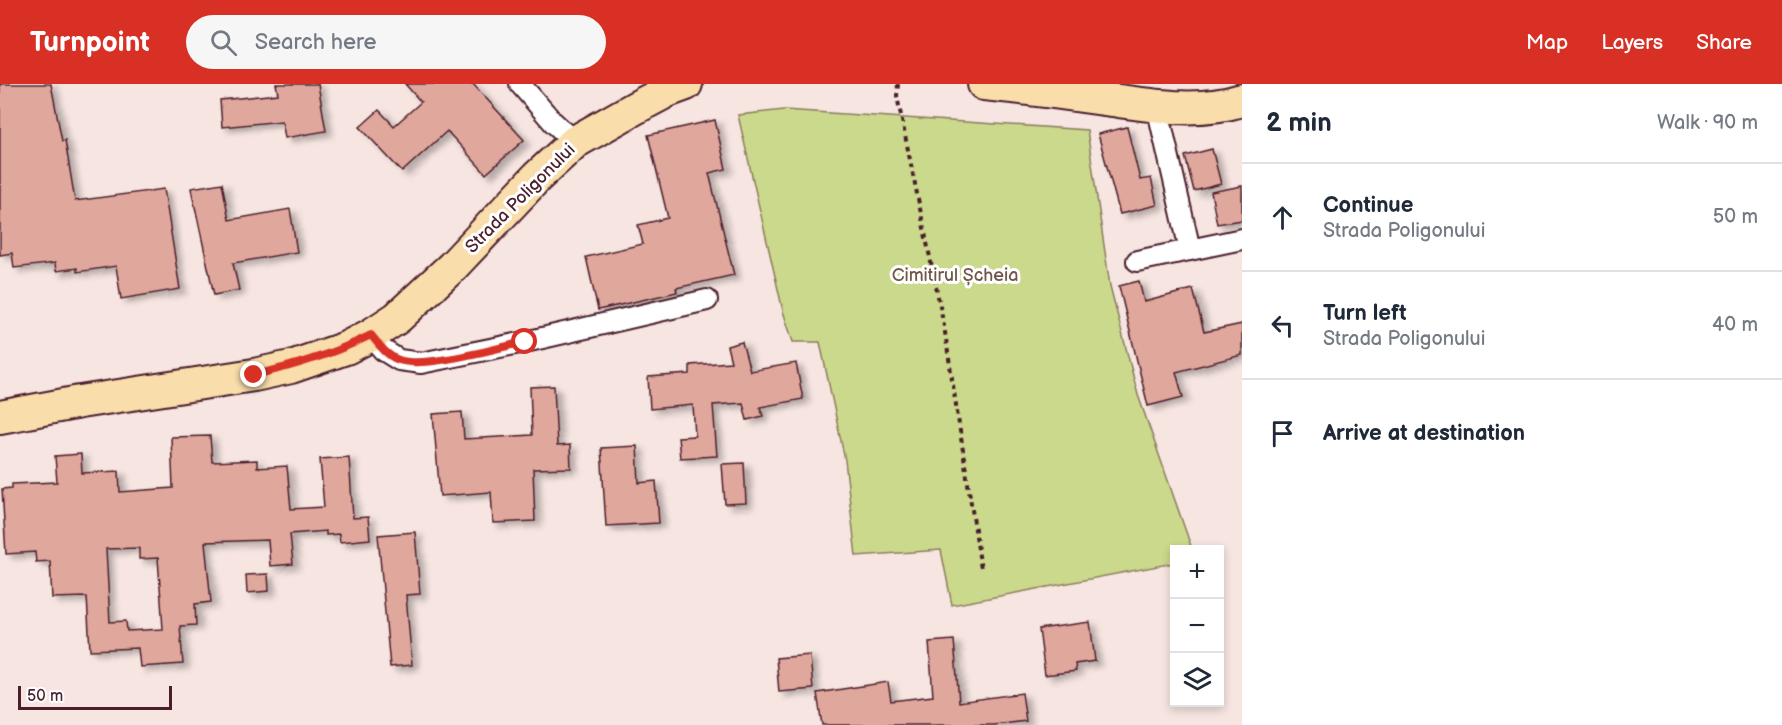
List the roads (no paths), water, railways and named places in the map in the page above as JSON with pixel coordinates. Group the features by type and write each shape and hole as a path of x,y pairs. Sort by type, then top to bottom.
{"main road":[{"name":"Strada Poligonului","path":"0,417 263,373 320,358 346,348 397,318 452,267 537,177 575,142 643,104 686,84"},
{"path":"984,84 1046,88 1157,106 1207,107 1242,100"}],"street":[{"path":"520,84 553,122 575,142"},
{"path":"1157,106 1190,250"},
{"path":"1137,261 1242,239"},
{"path":"371,335 383,350 399,360 421,363 707,300"}],"park label":[{"name":"Cimitirul Șcheia","path":"955,275"}]}
